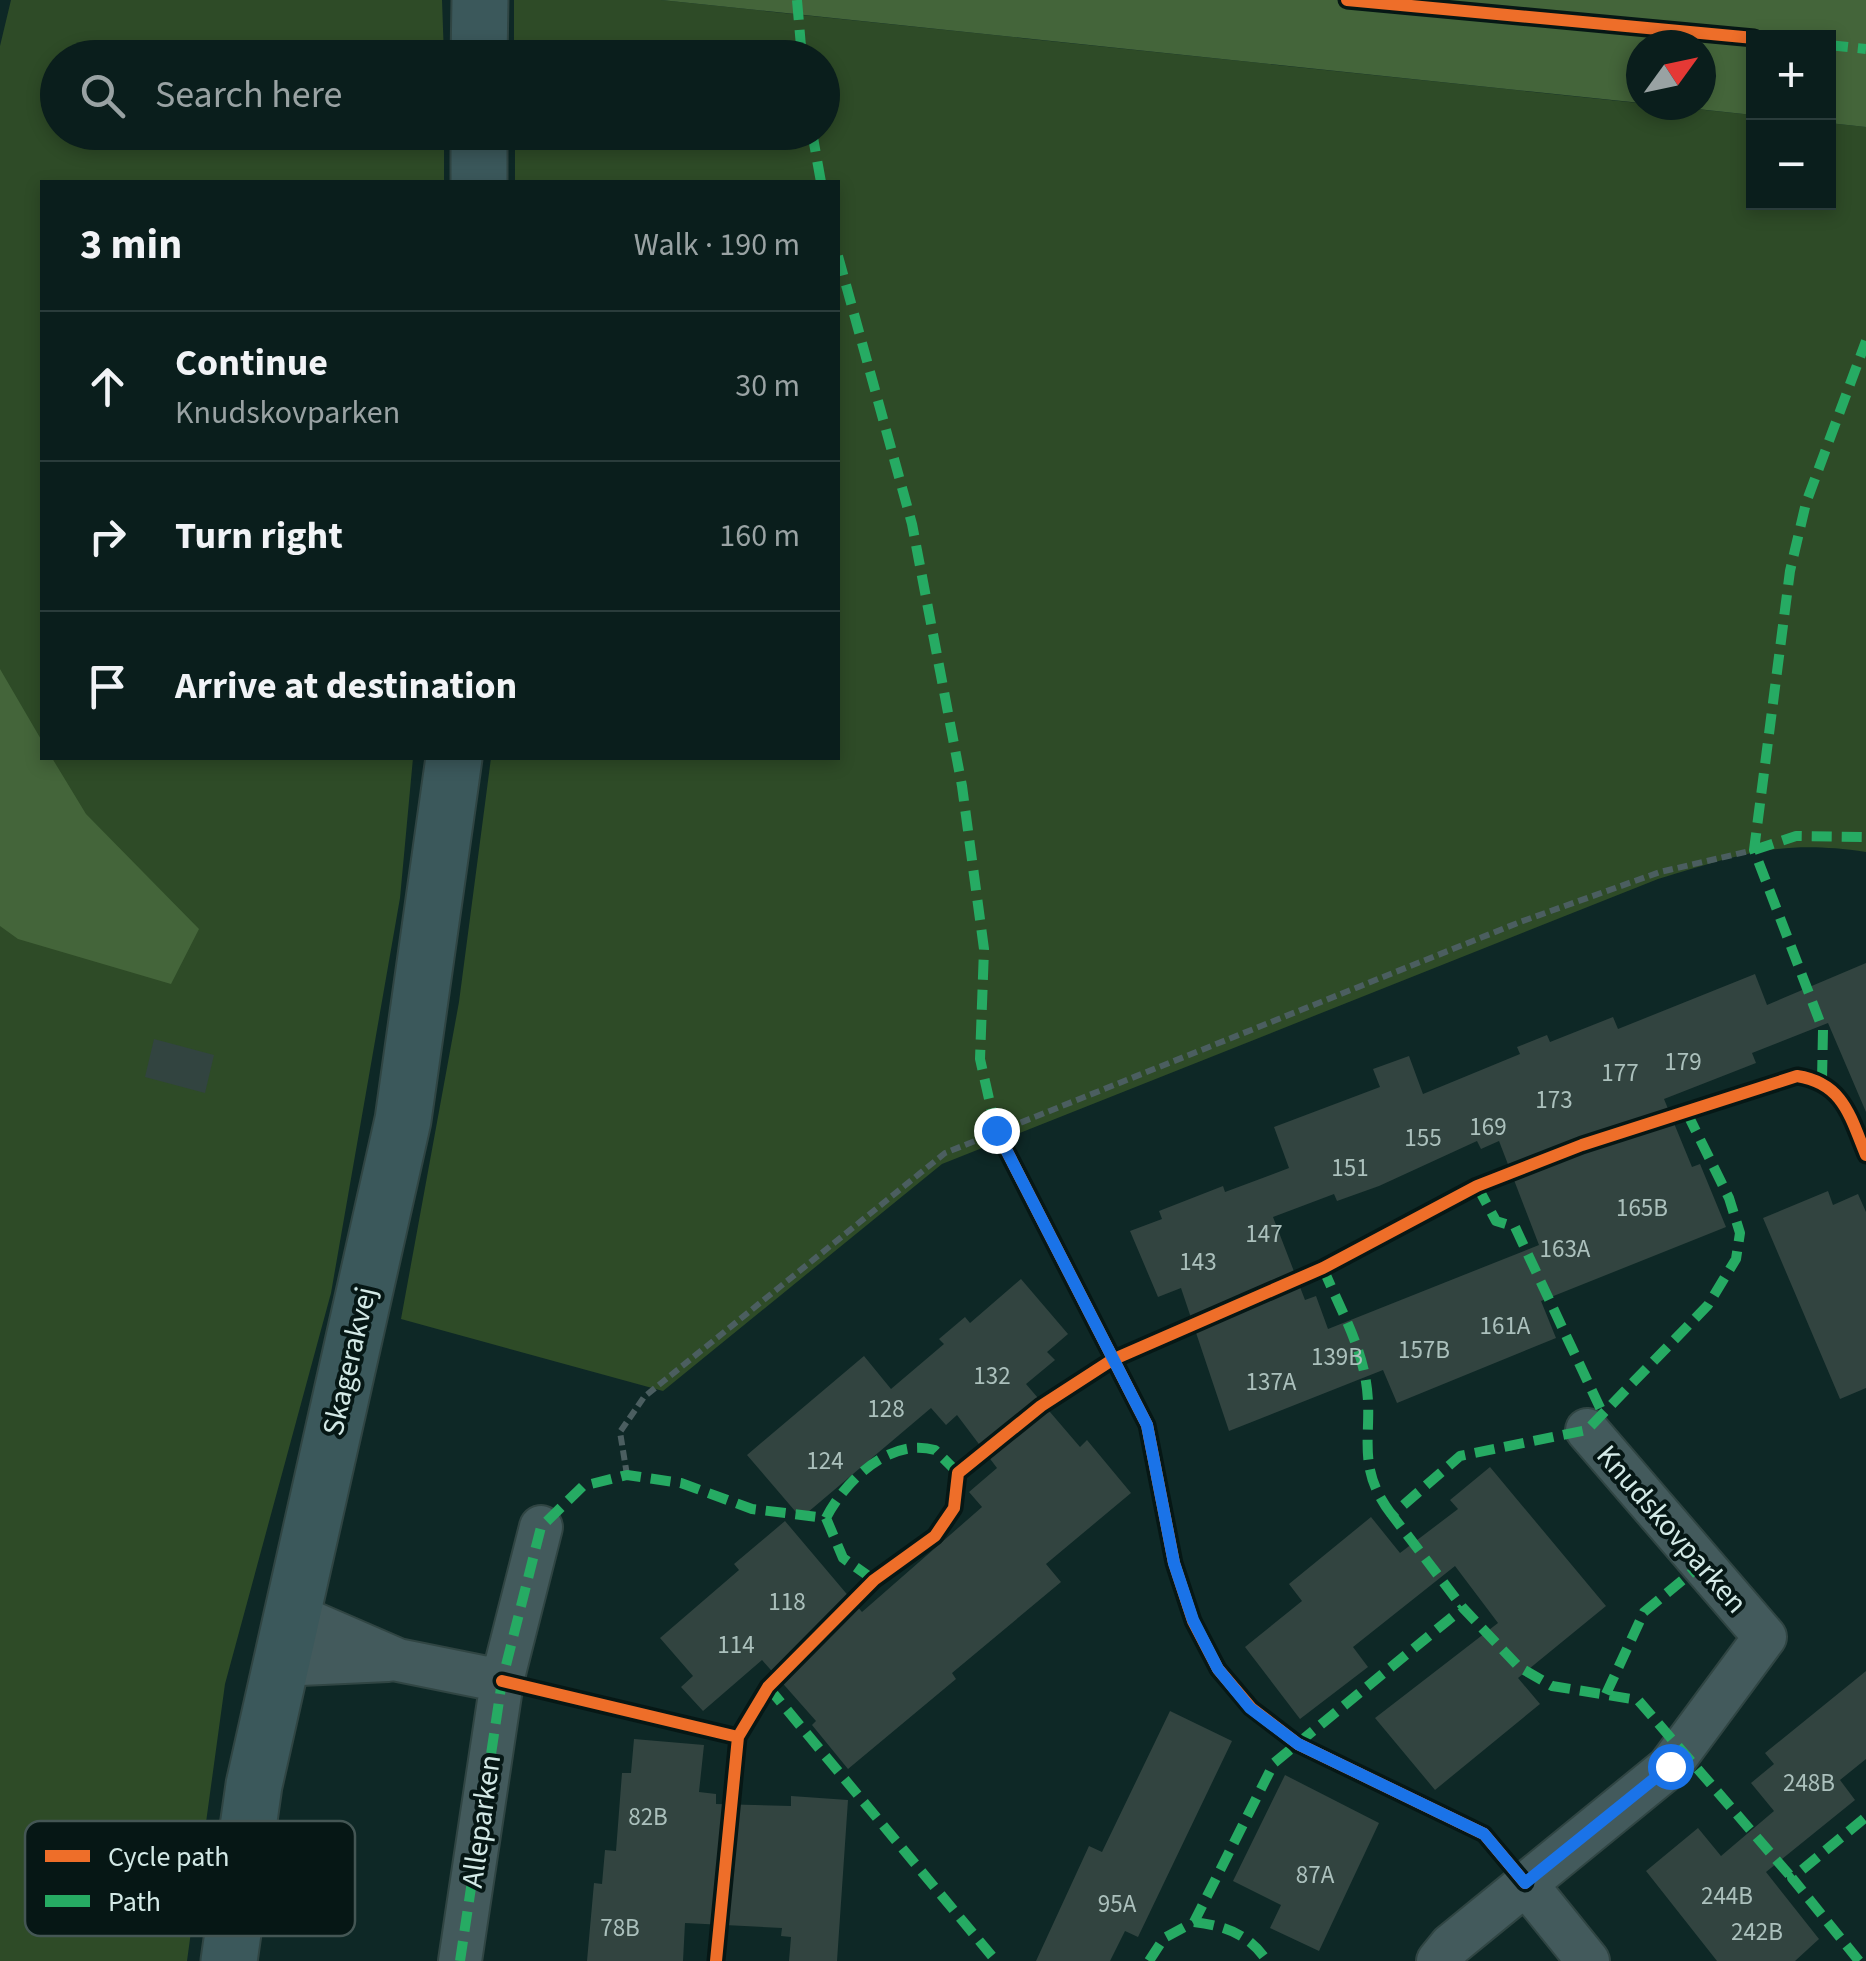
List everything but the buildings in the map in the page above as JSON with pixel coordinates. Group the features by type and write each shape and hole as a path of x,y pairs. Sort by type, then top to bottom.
{"street":[{"path":"480,0 480,40"},
{"path":"479,150 479,180"},
{"name":"Skagerakvej","path":"248,1821 403,1120 454,760"},
{"name":"Knudskovparken","path":"1438,1961 1525,1883 1670,1766 1765,1638 1587,1430"},
{"name":"Alleparken","path":"460,1961 502,1681 541,1527"},
{"path":"286,1639 502,1681"},
{"path":"1525,1883 1588,1961"},
{"name":"Skagerakvej","path":"229,1961 232,1936"}],"path":[{"path":"627,1475 620,1432 644,1397 922,1168 996,1130 1520,922 1660,872 1754,850"},
{"path":"996,1130 1005,1148"}],"green space":[{"path":"11,0 442,0 443,40 40,40 40,150 444,150 444,180 40,180 40,760 413,760 400,898 331,1293 225,1684 206,1821 25,1821 25,1936 190,1936 187,1961 0,1961 0,46"},
{"path":"514,0 661,0 1626,102 1626,120 1716,120 1716,111 1746,114 1746,210 1836,210 1836,124 1866,127 1866,852 1783,849 1737,856 1658,879 942,1164 663,1391 401,1319 459,1002 491,760 840,760 840,180 515,180 515,150 840,150 840,40 514,40"},
{"path":"661,0 1866,0 1866,127 1836,124 1836,30 1746,30 1746,114 1716,111 1716,30 1626,30 1626,101"},
{"path":"0,669 40,738 40,760 53,760 86,814 199,929 171,984 18,939 0,926"}],"marked path":[{"path":"797,0 800,40"},
{"path":"1836,46 1866,49"},
{"path":"815,150 821,180"},
{"path":"840,263 912,524 962,786 984,949 980,1059 996,1130"},
{"path":"1822,1080 1823,1030 1754,850 1790,571 1806,503 1866,341"},
{"path":"1754,850 1796,836 1866,837"},
{"path":"1687,1113 1729,1198 1740,1233 1736,1259 1708,1305 1587,1430 1460,1456 1392,1515 1463,1608 1519,1667 1552,1686 1638,1700 1792,1878"},
{"path":"1477,1186 1496,1221 1515,1227 1602,1412"},
{"path":"1323,1268 1362,1362 1368,1396 1372,1479 1392,1515"},
{"path":"826,1518 857,1477 871,1465 902,1450 935,1450 958,1473"},
{"path":"460,1961 502,1681 541,1527 583,1486 627,1475 681,1483 752,1509 826,1518 843,1558 874,1580"},
{"path":"1606,1694 1644,1612 1702,1564"},
{"path":"1149,1961 1164,1938 1194,1922 1274,1763 1463,1608"},
{"path":"768,1687 996,1961"},
{"path":"1859,1961 1792,1878 1866,1817"},
{"path":"1194,1922 1235,1933 1267,1961"}],"cycle path":[{"path":"1347,0 1746,37"},
{"path":"716,1961 738,1737 768,1687 874,1580 935,1536 954,1508 958,1473 1041,1406 1112,1360 1323,1268 1477,1186 1582,1145 1797,1076 1813,1080 1835,1094 1866,1155"},
{"path":"996,1130 1147,1425 1174,1563 1193,1621 1218,1669 1251,1708 1298,1744 1484,1834 1525,1883"},
{"path":"502,1681 738,1737"}],"route":[{"path":"996,1130 1147,1425 1174,1563 1193,1620 1218,1669 1250,1708 1298,1744 1484,1834 1525,1883 1670,1766"}]}
